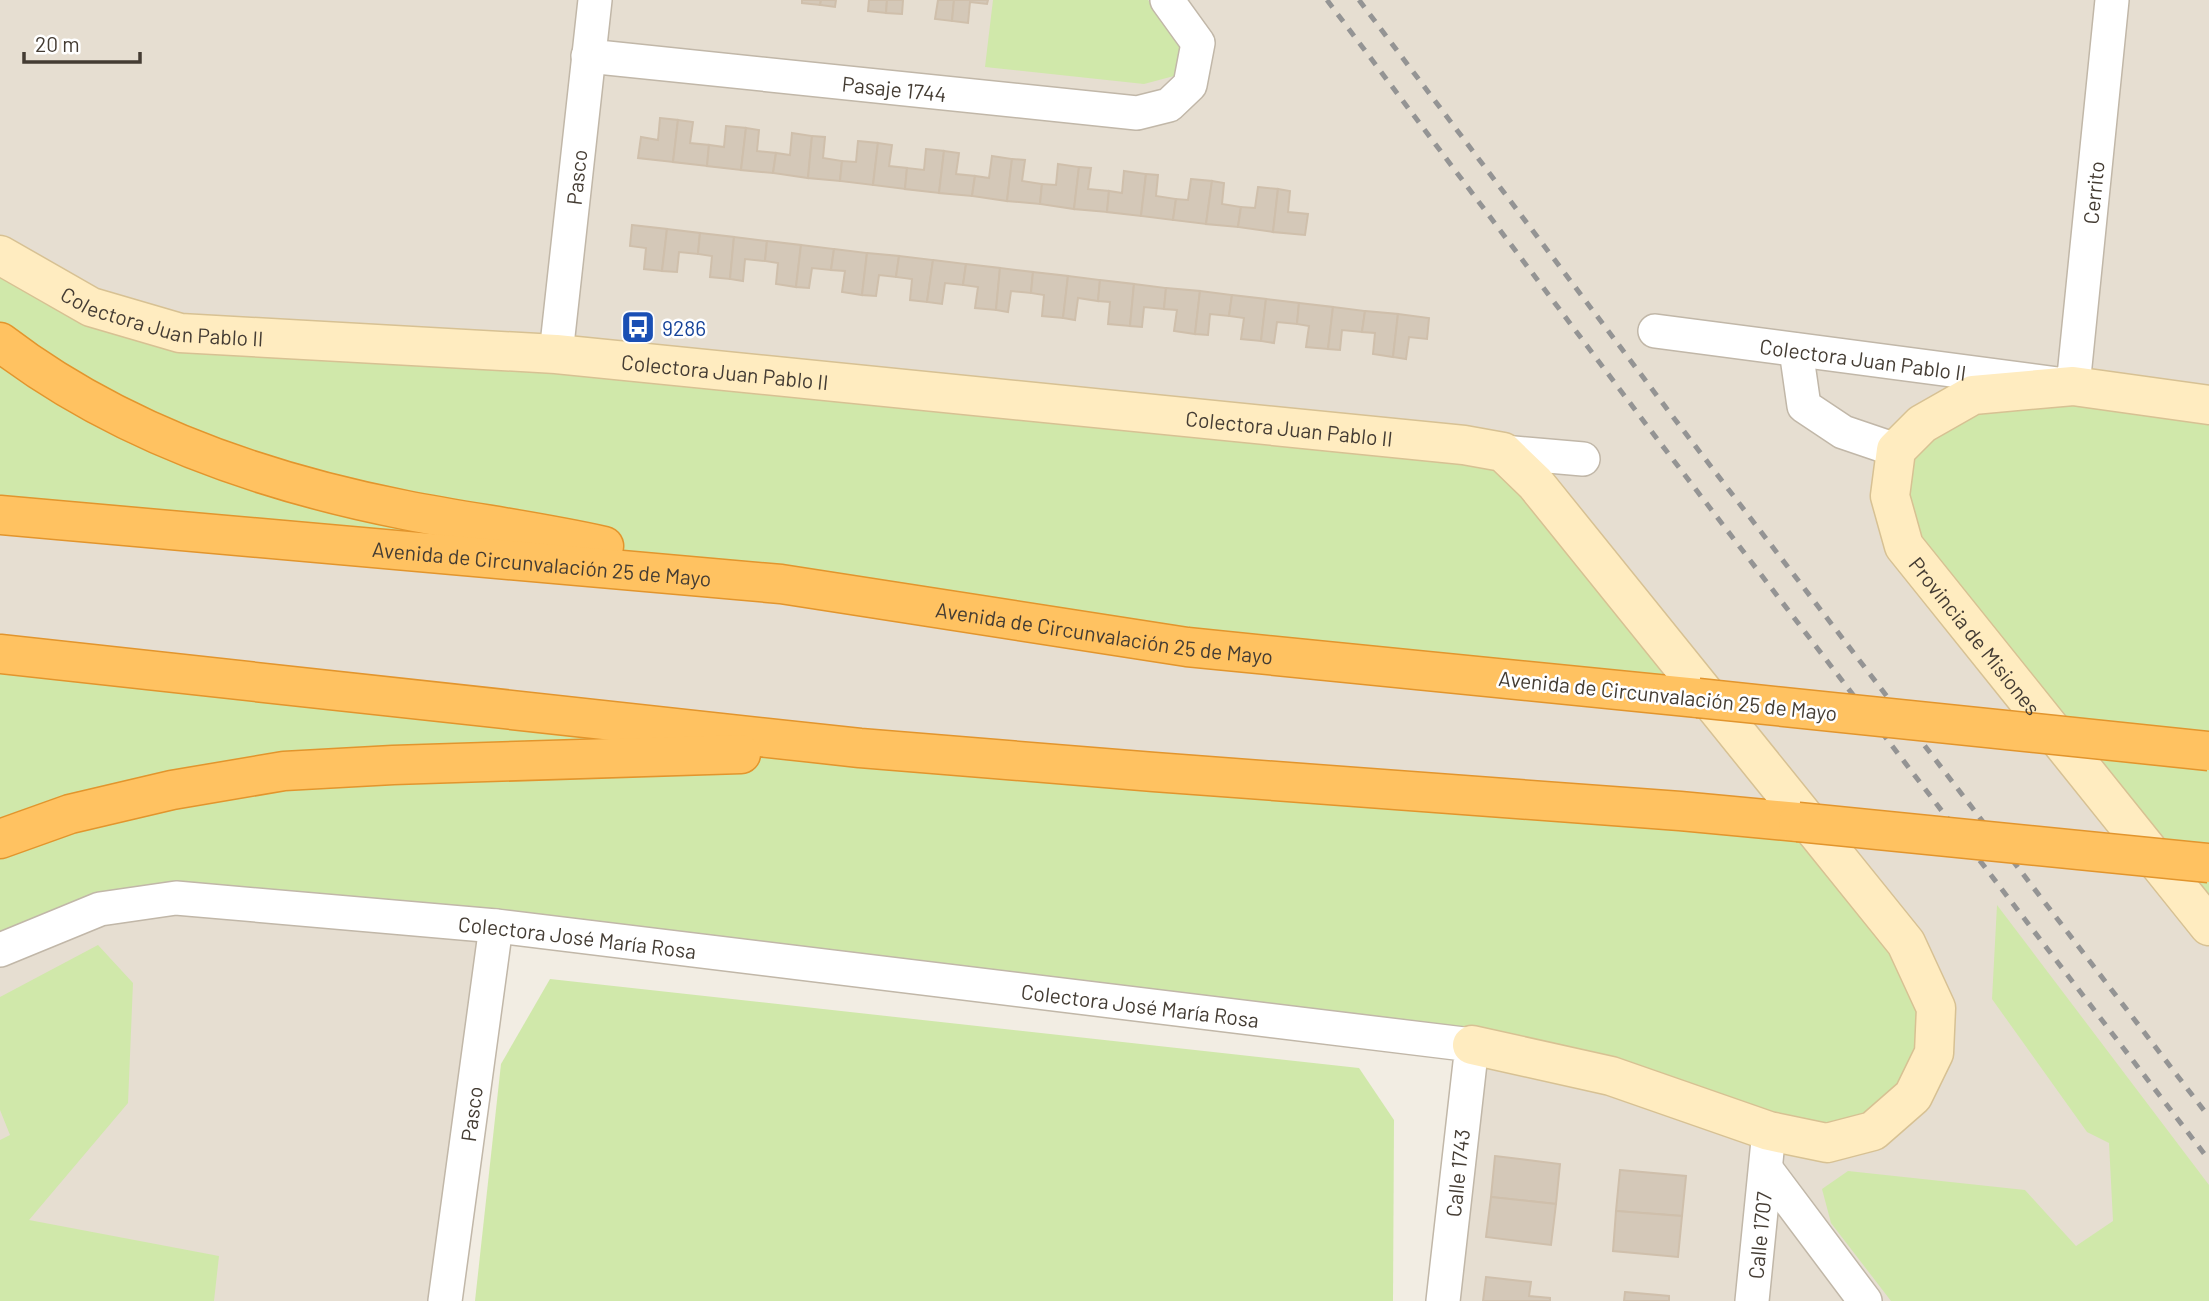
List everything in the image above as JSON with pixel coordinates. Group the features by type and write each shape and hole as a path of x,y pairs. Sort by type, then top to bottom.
{"highway":[{"path":"0,342 22,360 86,398 176,442 245,470 314,490 405,510 593,543 781,584"},
{"name":"Avenida de Circunvalación 25 de Mayo","path":"0,515 781,584 1187,647 2209,751"},
{"path":"0,654 860,748 1680,811 2209,863"},
{"path":"0,839 70,814 172,790 284,771 860,748"}],"main road":[{"name":"Colectora Juan Pablo II","path":"0,255 91,307 180,332 555,354 1464,445 1503,452"},
{"name":"Colectora Juan Pablo II","path":"1896,450 1922,424 1973,395 2073,386 2209,405"},
{"name":"Provincia de Misiones","path":"1896,450 1890,496 1904,546 2209,926"},
{"name":"Colectora José María Rosa","path":"1472,1045 1611,1076 1769,1131 1827,1143 1873,1131 1913,1096 1934,1053 1936,1008 1906,943 1535,483 1503,452"}],"street":[{"name":"Pasco","path":"555,354 594,0"},
{"name":"Pasaje 1744","path":"588,56 1137,114 1169,105 1191,85 1198,43 1167,0"},
{"name":"Cerrito","path":"2073,386 2112,0"},
{"name":"Colectora Juan Pablo II","path":"1655,331 2073,386"},
{"path":"1796,349 1804,407 1843,432 1896,450"},
{"path":"1503,452 1583,459"},
{"name":"Colectora José María Rosa","path":"0,950 100,909 176,898 496,926 1472,1045"},
{"name":"Pasco","path":"445,1301 496,926"},
{"name":"Calle 1743","path":"1443,1301 1472,1045"},
{"name":"Calle 1707","path":"1752,1301 1769,1131"},
{"path":"1766,1169 1865,1301"}],"shaded area":[{"path":"0,0 2209,0 2209,1301 1443,1301 1472,1045 496,926 445,1301 0,1301"}],"green space":[{"path":"993,0 1148,0 1182,45 1181,62 1174,76 1144,84 985,67"},
{"path":"0,255 91,307 1503,452 1698,698 0,515"},
{"path":"1973,395 2209,405 2209,926 1904,546 1896,450"},
{"path":"0,654 1797,822 1936,1008 1913,1096 1827,1143 1611,1076 176,898 0,950"},
{"path":"1997,905 2209,1185 2209,1301 1891,1301 1831,1223 1822,1189 1848,1171 2025,1190 2076,1246 2113,1221 2109,1143 2087,1132 1992,999"},
{"path":"98,945 133,983 128,1103 29,1220 219,1256 214,1301 0,1301 0,1140 10,1135 0,1110 0,997"},
{"path":"550,979 1359,1068 1394,1120 1393,1301 475,1301 501,1064"}],"building":[{"path":"802,0 821,0 820,5 802,3"},
{"path":"821,0 836,0 835,7 820,5"},
{"path":"869,0 887,0 886,13 868,11"},
{"path":"887,0 903,0 902,14 886,13"},
{"path":"938,0 954,0 952,21 935,19"},
{"path":"954,0 988,0 987,4 970,2 968,23 952,21"},
{"path":"660,118 678,120 673,162 638,158 641,137 658,140"},
{"path":"678,120 693,122 690,143 709,145 707,166 673,162"},
{"path":"726,126 746,128 741,170 707,166 709,145 724,147"},
{"path":"746,128 759,130 757,151 776,153 773,173 741,170"},
{"path":"792,133 812,136 808,178 773,173 776,153 790,155"},
{"path":"812,136 825,137 823,158 842,161 840,181 808,178"},
{"path":"858,141 878,143 873,185 840,181 842,161 856,162"},
{"path":"878,143 892,145 889,166 907,168 905,189 873,185"},
{"path":"926,149 944,151 939,193 905,189 907,168 924,170"},
{"path":"944,151 959,153 956,174 975,176 972,196 939,193"},
{"path":"992,156 1012,159 1007,201 972,196 975,176 989,178"},
{"path":"1012,159 1025,160 1022,181 1042,184 1040,204 1007,201"},
{"path":"1058,164 1079,167 1074,209 1040,204 1042,184 1056,185"},
{"path":"1079,167 1091,168 1088,189 1109,191 1107,212 1074,209"},
{"path":"1124,171 1146,174 1141,216 1107,212 1109,191 1122,193"},
{"path":"1146,174 1158,175 1156,196 1176,199 1173,220 1141,216"},
{"path":"1191,179 1212,181 1206,224 1173,220 1176,199 1188,200"},
{"path":"1212,181 1224,183 1222,204 1241,207 1238,227 1206,224"},
{"path":"1258,187 1278,189 1273,232 1238,227 1241,207 1255,208"},
{"path":"1278,189 1290,191 1288,212 1308,214 1305,235 1273,232"},
{"path":"632,225 667,229 662,271 644,269 646,248 630,246"},
{"path":"667,229 700,233 698,254 679,252 677,272 662,271"},
{"path":"700,233 734,237 730,279 710,277 712,256 698,254"},
{"path":"734,237 767,241 765,261 745,259 743,281 730,279"},
{"path":"767,241 801,245 796,287 776,284 778,263 765,261"},
{"path":"801,245 834,249 831,270 812,268 809,288 796,287"},
{"path":"834,249 867,253 862,295 842,292 845,271 831,270"},
{"path":"867,253 899,256 896,277 879,275 876,296 862,295"},
{"path":"899,256 933,260 927,302 910,300 912,279 896,277"},
{"path":"933,260 966,264 963,285 945,283 942,304 927,302"},
{"path":"966,264 1000,268 996,310 975,308 978,287 963,285"},
{"path":"1000,268 1033,272 1031,293 1011,291 1008,312 996,310"},
{"path":"1033,272 1068,276 1063,318 1042,316 1044,295 1031,293"},
{"path":"1068,276 1100,280 1098,301 1078,298 1075,320 1063,318"},
{"path":"1100,280 1134,284 1130,326 1108,324 1110,302 1098,301"},
{"path":"1134,284 1166,288 1164,309 1144,307 1142,327 1130,326"},
{"path":"1166,288 1200,291 1195,334 1174,331 1177,310 1164,309"},
{"path":"1200,291 1232,295 1229,316 1210,314 1208,335 1195,334"},
{"path":"1232,295 1266,299 1261,341 1241,339 1244,318 1229,316"},
{"path":"1266,299 1299,303 1297,324 1277,322 1274,343 1261,341"},
{"path":"1299,303 1333,307 1328,349 1306,347 1309,326 1297,324"},
{"path":"1333,307 1365,311 1362,332 1342,330 1340,350 1328,349"},
{"path":"1365,311 1398,314 1393,357 1373,354 1375,333 1362,332"},
{"path":"1398,314 1429,318 1427,339 1409,337 1406,359 1393,357"},
{"path":"1495,1156 1560,1164 1556,1204 1491,1197"},
{"path":"1620,1170 1686,1176 1682,1216 1616,1211"},
{"path":"1491,1197 1556,1204 1551,1245 1486,1237"},
{"path":"1616,1211 1682,1216 1678,1257 1613,1251"},
{"path":"1486,1277 1531,1282 1529,1296 1550,1298 1550,1301 1483,1301"},
{"path":"1625,1292 1669,1296 1669,1301 1624,1301"}],"railway":[{"path":"1327,0 1645,423 2209,1160"},
{"path":"1359,0 1670,413 2209,1117"}],"place":[{"name":"9286","path":"638,327"}]}
